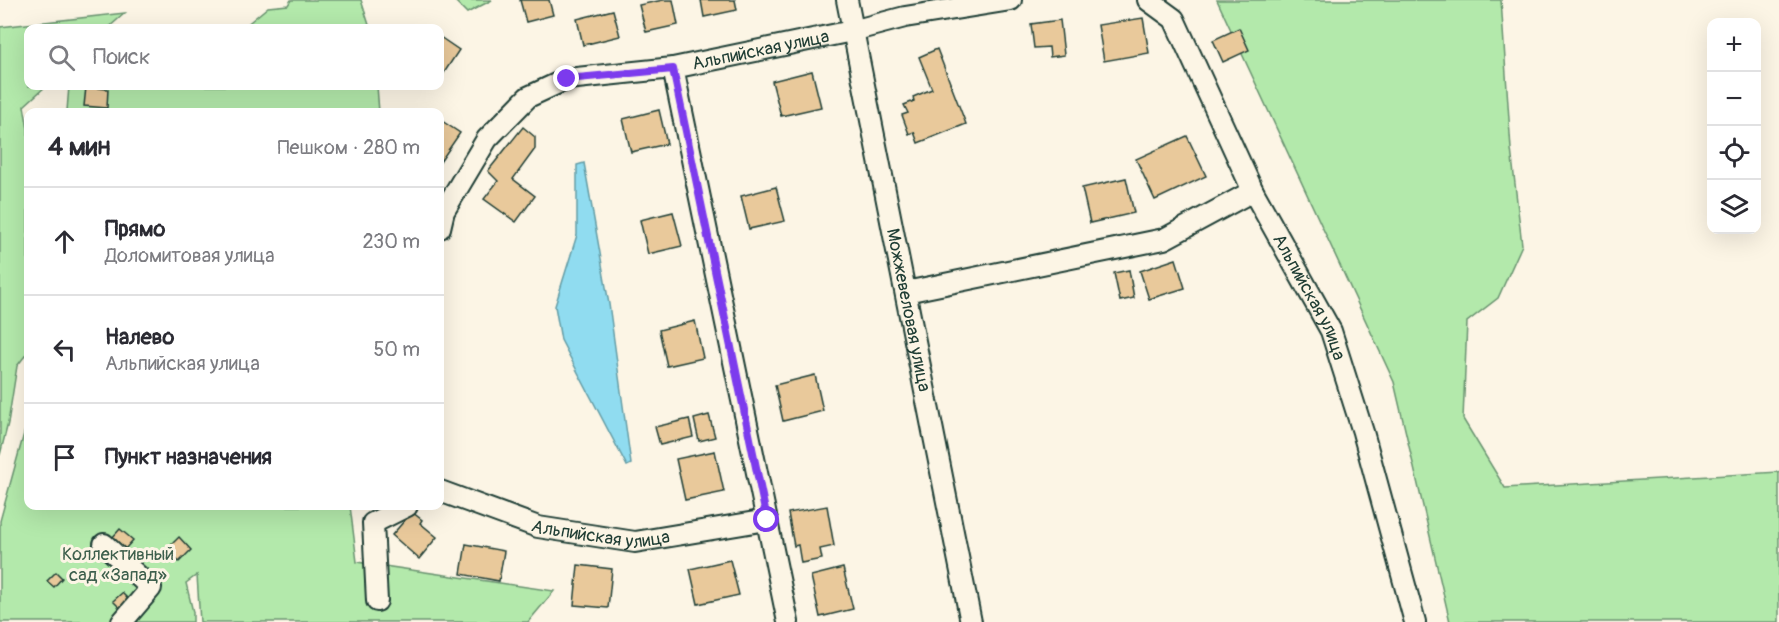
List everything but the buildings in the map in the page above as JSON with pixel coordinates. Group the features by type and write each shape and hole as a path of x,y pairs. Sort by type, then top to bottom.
{"street":[{"name":"Можжевеловая улица","path":"847,0 971,622"},
{"name":"Альпийская улица","path":"444,211 487,139 528,97 567,79 673,69 852,31 905,17 1011,0"},
{"name":"Альпийская улица","path":"1148,0 1174,19 1253,191 1331,331 1363,432 1415,622"},
{"path":"673,69 788,622"},
{"path":"906,292 1164,239 1253,191"},
{"name":"Альпийская улица","path":"444,492 538,527 634,542 767,520"},
{"path":"377,601 373,523 400,510"},
{"path":"104,544 151,588 122,622"}],"green space":[{"path":"291,0 361,0 369,24 247,24 268,7 288,5"},
{"path":"454,0 492,0 467,13"},
{"path":"1217,0 1501,0 1511,149 1522,245 1498,298 1467,322 1463,419 1505,488 1779,472 1779,622 1450,622 1394,382"},
{"path":"125,13 113,24 27,24"},
{"path":"24,24 24,90 42,90 24,106 24,357 17,366 8,423 0,455 0,27"},
{"path":"69,90 377,90 379,108 67,108"},
{"name":"Коллективный сад «Запад»","path":"24,434 24,510 350,510 357,562 554,591 528,622 200,622 197,575 186,583 193,622 0,622 0,521"}],"water":[{"path":"584,163 609,304 631,464 627,466 561,340 555,306 577,235 577,165"}],"route":[{"path":"567,79 673,69 767,520"}]}
